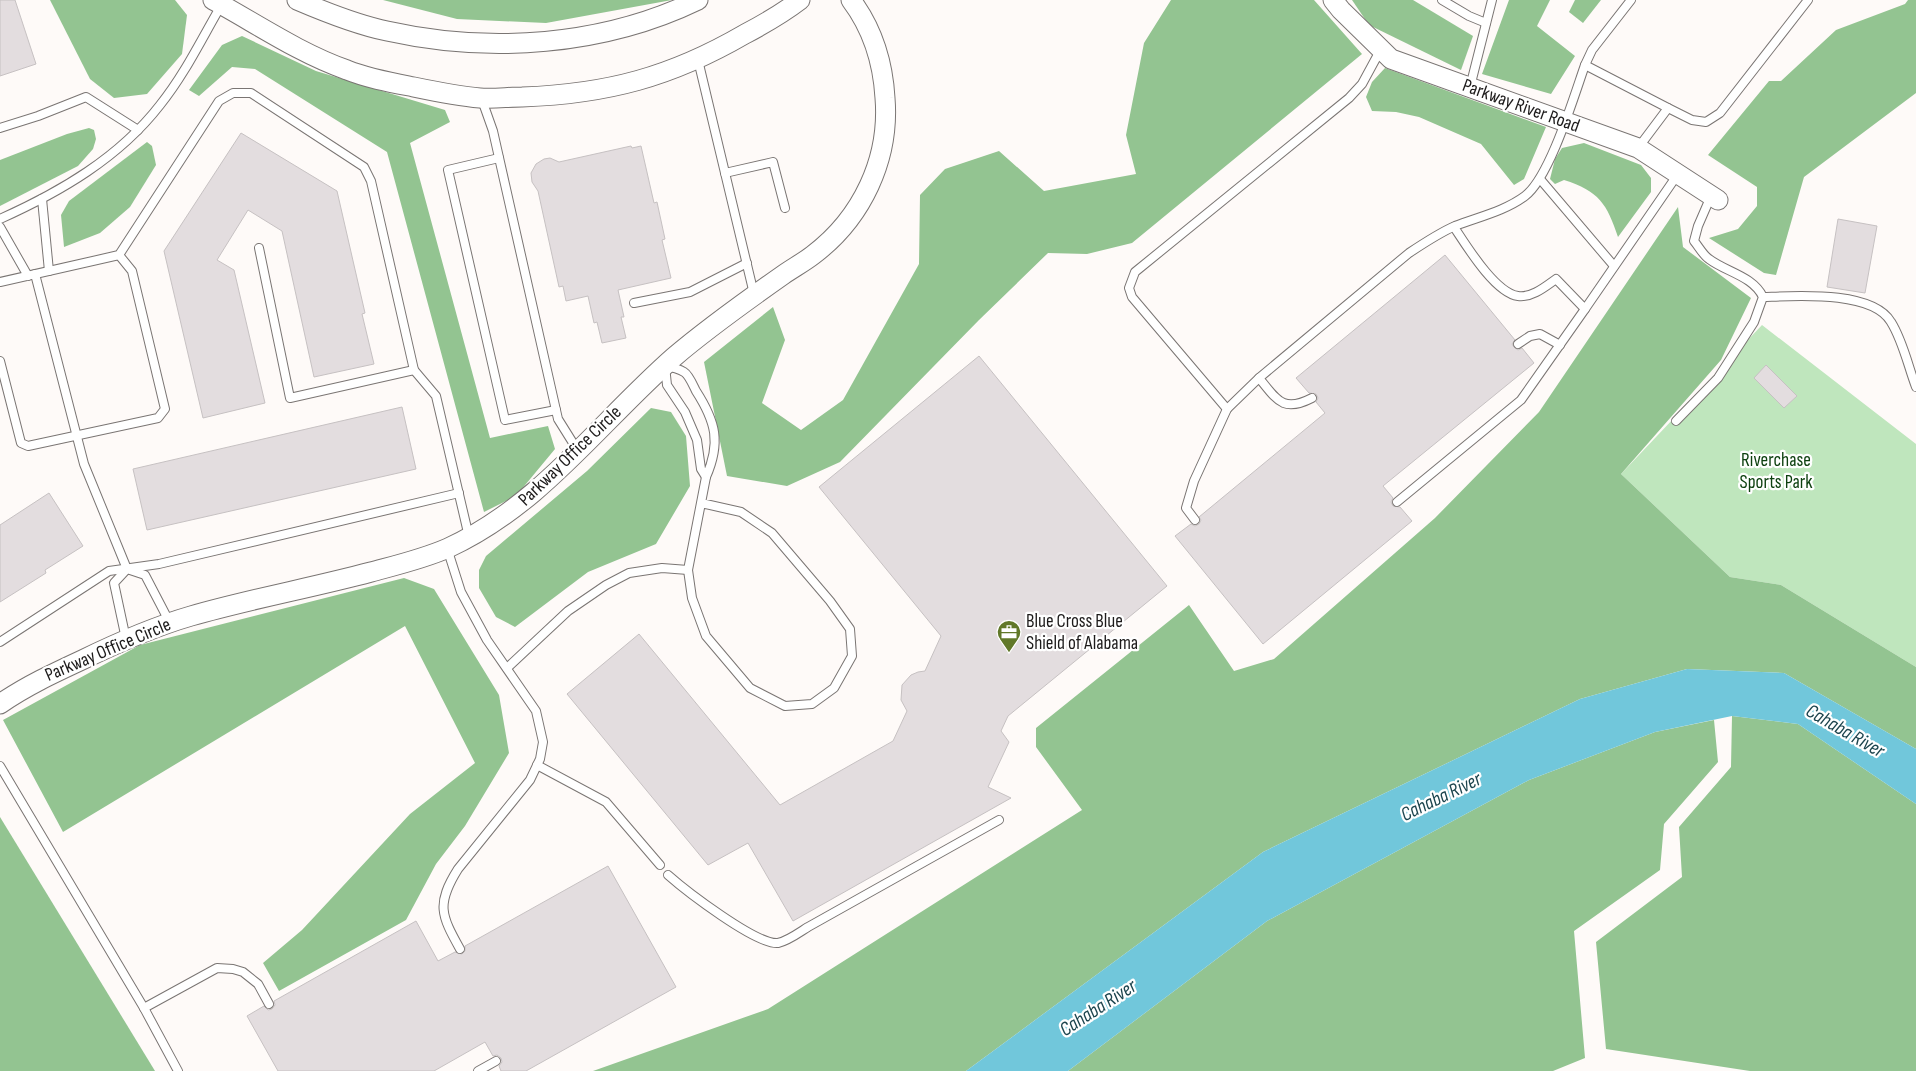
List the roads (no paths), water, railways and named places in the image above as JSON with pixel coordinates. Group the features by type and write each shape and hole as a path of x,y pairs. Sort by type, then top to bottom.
{"street":[{"path":"297,0 320,10 385,31 468,43 508,44 547,42 597,34 640,23 698,0"},
{"path":"219,2 262,29 347,71 379,80 481,98 551,96 586,92 639,81 698,60 773,19 800,0"},
{"name":"Parkway Office Circle","path":"0,704 39,680 126,639 190,616 408,563 447,548 485,529 514,510 545,484 665,366 754,296 814,254 840,230 863,198 881,154 886,110 881,66 873,40 851,0"},
{"name":"Parkway River Road","path":"1333,0 1392,59 1638,148 1715,198"}],"lane":[{"path":"1442,0 1469,16 1486,23"},
{"path":"1470,87 1492,0"},
{"path":"1196,520 1186,508 1194,481 1227,409 1259,378 1409,253 1434,236 1513,203 1526,195 1540,179 1565,122 1592,50 1631,0"},
{"path":"1585,65 1692,120 1706,122 1720,113 1808,0"},
{"path":"0,219 64,188 104,160 138,130 161,105 178,81 219,2"},
{"path":"1227,409 1132,297 1128,288 1134,272 1349,98 1362,84 1381,49"},
{"path":"698,60 754,296"},
{"path":"0,282 119,255 219,101 233,93 250,93 364,167 371,181 414,370 436,396 469,537"},
{"path":"0,128 38,116 86,97 138,130"},
{"path":"481,98 494,131 558,419 578,451"},
{"path":"1638,148 1668,108"},
{"path":"500,158 448,170 450,180 505,420 556,410"},
{"path":"725,173 773,162 784,208"},
{"path":"1397,502 1521,400 1678,174"},
{"path":"1540,179 1614,266"},
{"path":"1676,421 1718,378 1754,322 1763,297 1759,289 1748,281 1709,259 1694,241 1698,226 1715,198"},
{"path":"42,199 49,271"},
{"path":"0,227 31,275 84,464 127,569 144,575 170,623"},
{"path":"1454,227 1477,262 1506,291 1518,296 1528,295 1556,279 1585,309"},
{"path":"259,248 290,398 414,370"},
{"path":"0,361 21,443 28,446 158,418 165,409 132,271 119,255"},
{"path":"634,303 690,292 747,263"},
{"path":"1763,297 1816,295 1870,304 1890,320 1916,387"},
{"path":"1518,344 1530,336 1540,334 1560,345"},
{"path":"701,503 742,512 772,532 830,601 850,630 852,656 834,688 812,704 786,706 750,688 706,636 692,598 688,570 706,477 713,460 716,436 711,418 703,401 684,372 665,366 667,385 685,412 697,440 701,469 706,477"},
{"path":"1259,378 1278,401 1287,406 1299,405 1312,398"},
{"path":"0,642 109,572 159,564 459,493"},
{"path":"447,548 461,592 487,640 536,711 543,742 538,765 530,780 448,884 443,902 443,914 460,949"},
{"path":"507,668 568,610 606,585 629,573 662,568 688,570"},
{"path":"126,639 114,583 127,569"},
{"path":"538,765 606,802 660,865"},
{"path":"0,766 144,1008 178,1071"},
{"path":"668,875 688,893 725,918 762,940 778,943 999,820"},
{"path":"144,1008 217,968 233,968 243,972 258,984 269,1004"},
{"path":"478,1071 496,1061"}],"water":[{"name":"Cahaba River","path":"1687,669 1784,673 1916,749 1916,804 1798,724 1732,716 1655,732 1529,780 1267,921 1068,1071 966,1071 1263,852 1580,699"}],"place":[{"name":"Blue Cross Blue Shield of Alabama","path":"1009,653"}],"park label":[{"name":"Riverchase Sports Park","path":"1776,471"}]}
